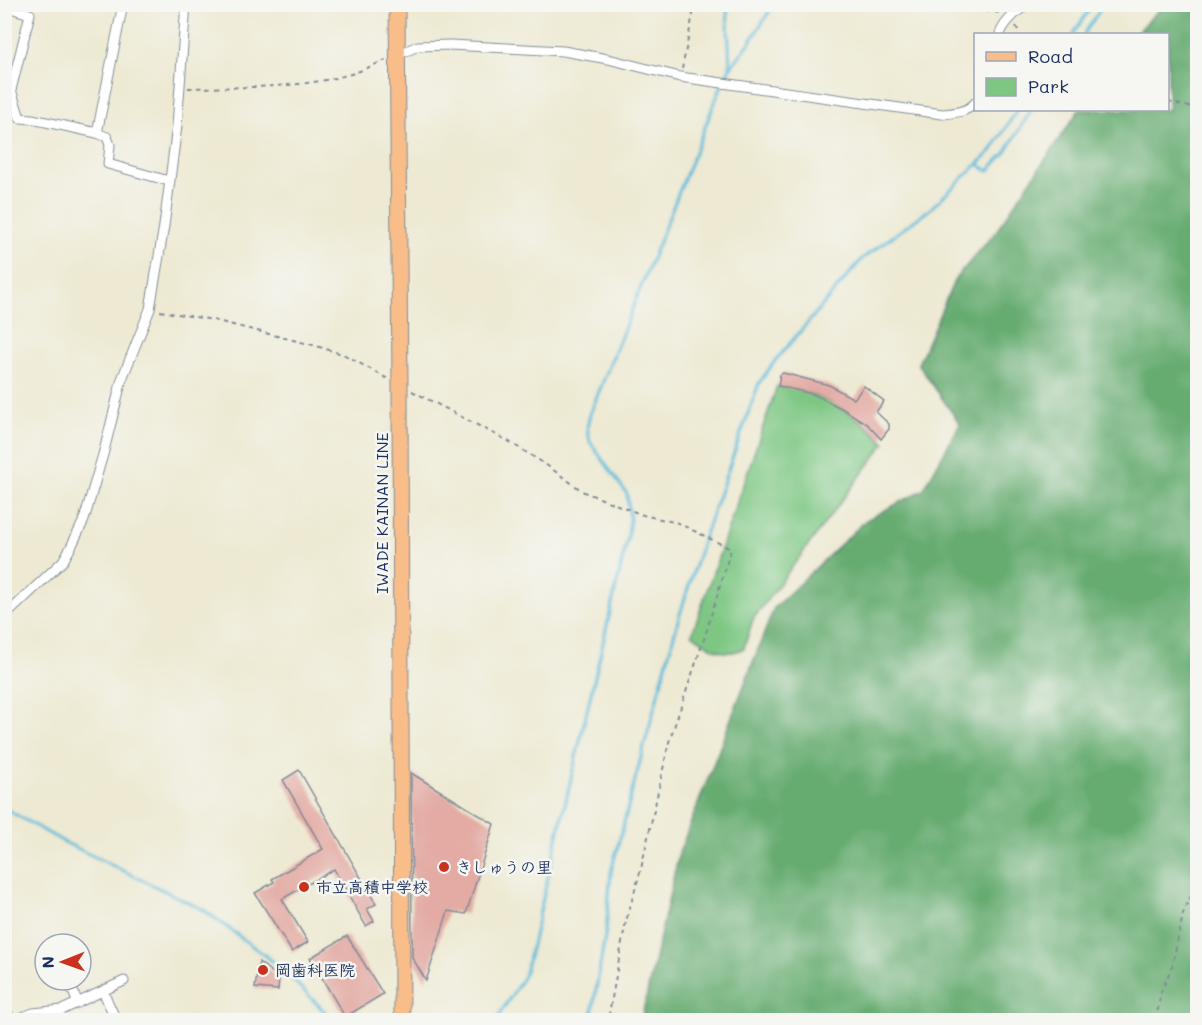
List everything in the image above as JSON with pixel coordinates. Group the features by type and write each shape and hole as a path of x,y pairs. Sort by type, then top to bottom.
{"main road":[{"name":"IWADE KAINAN LINE","path":"397,4 402,1020"}],"street":[{"path":"97,133 123,4"},
{"path":"4,617 63,561 84,520 122,379 150,309 164,226 181,88 186,4"},
{"path":"1000,33 1017,11 1027,4"},
{"path":"4,6 30,14 10,90 20,118 107,137 110,145 108,164 169,181"},
{"path":"397,55 418,45 563,51 608,59 680,77 942,114 956,112 974,103"},
{"path":"15,1020 33,1013 62,1010 124,981"},
{"path":"103,991 116,1020"},
{"path":"73,992 78,1003"},
{"path":"62,1010 66,1020"}],"lane":[{"path":"4,1001 15,1020"}],"path":[{"path":"680,77 695,4"},
{"path":"932,4 956,10 996,12 1005,17"},
{"path":"1015,22 1020,33"},
{"path":"181,88 264,87 317,82 348,75 397,55"},
{"path":"1169,102 1197,109"},
{"path":"150,309 213,320 345,355 508,441 584,492 643,515 678,523 731,549 705,636 669,742 641,869 626,921 608,1020"},
{"path":"1197,379 1195,428 1197,442"},
{"path":"1156,1020 1161,992 1172,966 1184,910 1197,883"}],"green space":[{"path":"1164,4 1198,5 1197,1020 641,1020 679,853 774,608 866,520 923,490 960,424 918,364 955,279 995,233 1078,111 1169,111 1169,33 1137,33"},
{"path":"777,386 808,393 836,406 862,422 885,443 753,619 744,648 723,652 710,647 692,634"}],"building":[{"path":"783,373 829,385 854,399 864,386 884,401 876,412 889,424 889,429 881,439 867,424 843,409 813,394 778,386 780,375"},
{"path":"299,770 376,904 367,909 374,921 366,926 334,869 282,899 308,942 292,952 255,893 274,882 272,879 323,849 283,780"},
{"name":"きしゅうの里","path":"411,773 494,824 466,914 448,911 426,981 412,957"},
{"path":"347,936 383,994 345,1017 310,958"},
{"name":"岡歯科医院","path":"259,962 279,978 278,990 255,988"}],"waterway":[{"path":"727,4 730,66"},
{"path":"496,1020 524,976 628,536 630,519 627,494 590,442 587,428 590,414 721,87 730,68 748,45 774,4"},
{"path":"1074,33 1093,4"},
{"path":"1085,33 1104,4"},
{"path":"591,1020 606,930 611,872 639,765 677,624 703,540 759,383 863,258 929,210 980,162 992,150 1016,111"},
{"path":"978,164 988,171 1006,152 1030,111"},
{"path":"4,808 62,841 204,910 279,966 333,1020"}],"place":[{"name":"きしゅうの里","path":"444,867"},
{"name":"市立高積中学校","path":"304,887"},
{"name":"岡歯科医院","path":"263,970"}]}
